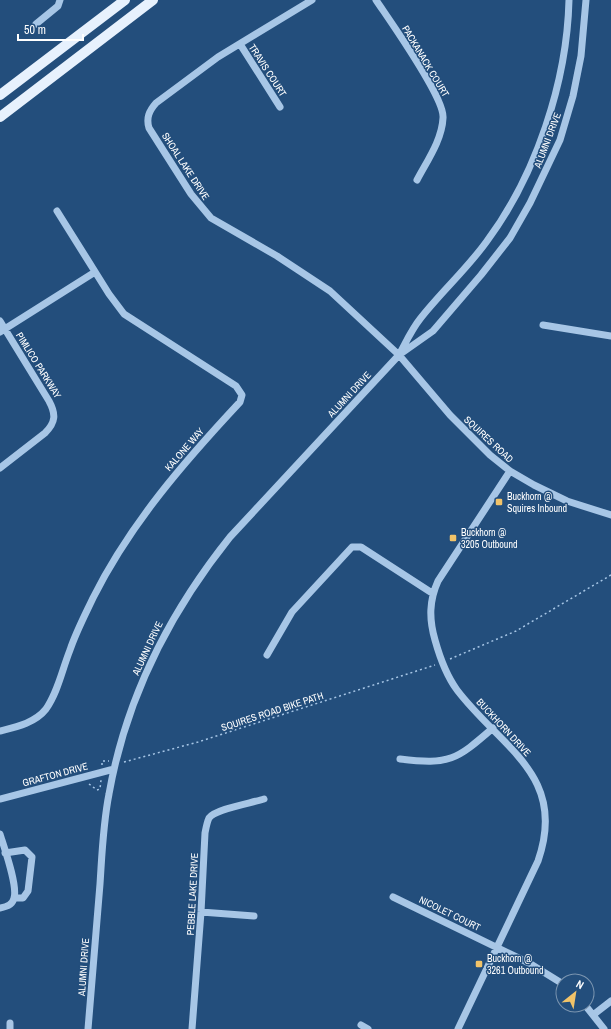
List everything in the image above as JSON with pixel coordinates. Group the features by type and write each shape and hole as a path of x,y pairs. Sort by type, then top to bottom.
{"main road":[{"path":"0,96 125,0"},
{"path":"0,118 153,0"}],"street":[{"path":"36,24 58,6 60,0"},
{"name":"SHOAL LAKE DRIVE","path":"312,0 218,57 156,103 147,119 149,128 191,194 211,218 314,279 348,306 399,355"},
{"name":"PACKANACK COURT","path":"376,0 433,89 443,111 442,123 437,142 417,180"},
{"name":"ALUMNI DRIVE","path":"399,355 419,320 487,241 521,186 541,140 554,101 562,61 569,0"},
{"name":"ALUMNI DRIVE","path":"88,1029 108,794 131,710 156,651 176,611 205,568 230,537 399,355 433,331 498,254 530,203 560,140 573,96 581,56 586,0"},
{"name":"TRAVIS COURT","path":"240,44 280,107"},
{"name":"KALONE WAY","path":"0,731 26,723 45,710 56,690 84,617 124,545 170,479 241,399 241,392 236,386 124,314 95,272 57,211"},
{"path":"2,330 95,272"},
{"name":"PIMLICO PARKWAY","path":"0,322 2,330 49,400 53,408 55,418 51,427 45,433 0,468"},
{"path":"543,325 611,336"},
{"name":"SQUIRES ROAD","path":"399,355 469,436 510,471 567,501 611,515"},
{"name":"BUCKHORN DRIVE","path":"458,1029 538,861 543,848 546,821 542,794 532,773 517,754 457,689 442,662 431,627 430,612 432,594 444,571 510,471"},
{"path":"267,655 292,612 352,547 362,547 432,594"},
{"path":"400,759 425,762 453,758 468,750 493,728"},
{"name":"GRAFTON DRIVE","path":"0,799 114,769"},
{"name":"PEBBLE LAKE DRIVE","path":"192,1029 201,912 205,833 209,818 218,811 264,800"},
{"path":"0,834 15,886 14,898 8,905 0,908"},
{"path":"5,853 25,850 32,857 28,891 23,898 14,898"},
{"name":"NICOLET COURT","path":"393,897 529,963 555,979"},
{"path":"201,912 254,916"},
{"path":"604,1029 593,1015 611,1001"},
{"path":"361,1025 368,1029"}],"path":[{"path":"450,659 516,631 611,575"},
{"name":"SQUIRES ROAD BIKE PATH","path":"114,769 125,761 149,756 198,742 435,664"},
{"path":"88,784 97,790 100,789"}],"place":[{"name":"Buckhorn @ Squires Inbound","path":"499,502"},
{"name":"Buckhorn @ 3205 Outbound","path":"453,538"},
{"name":"Buckhorn @ 3261 Outbound","path":"479,964"}]}
